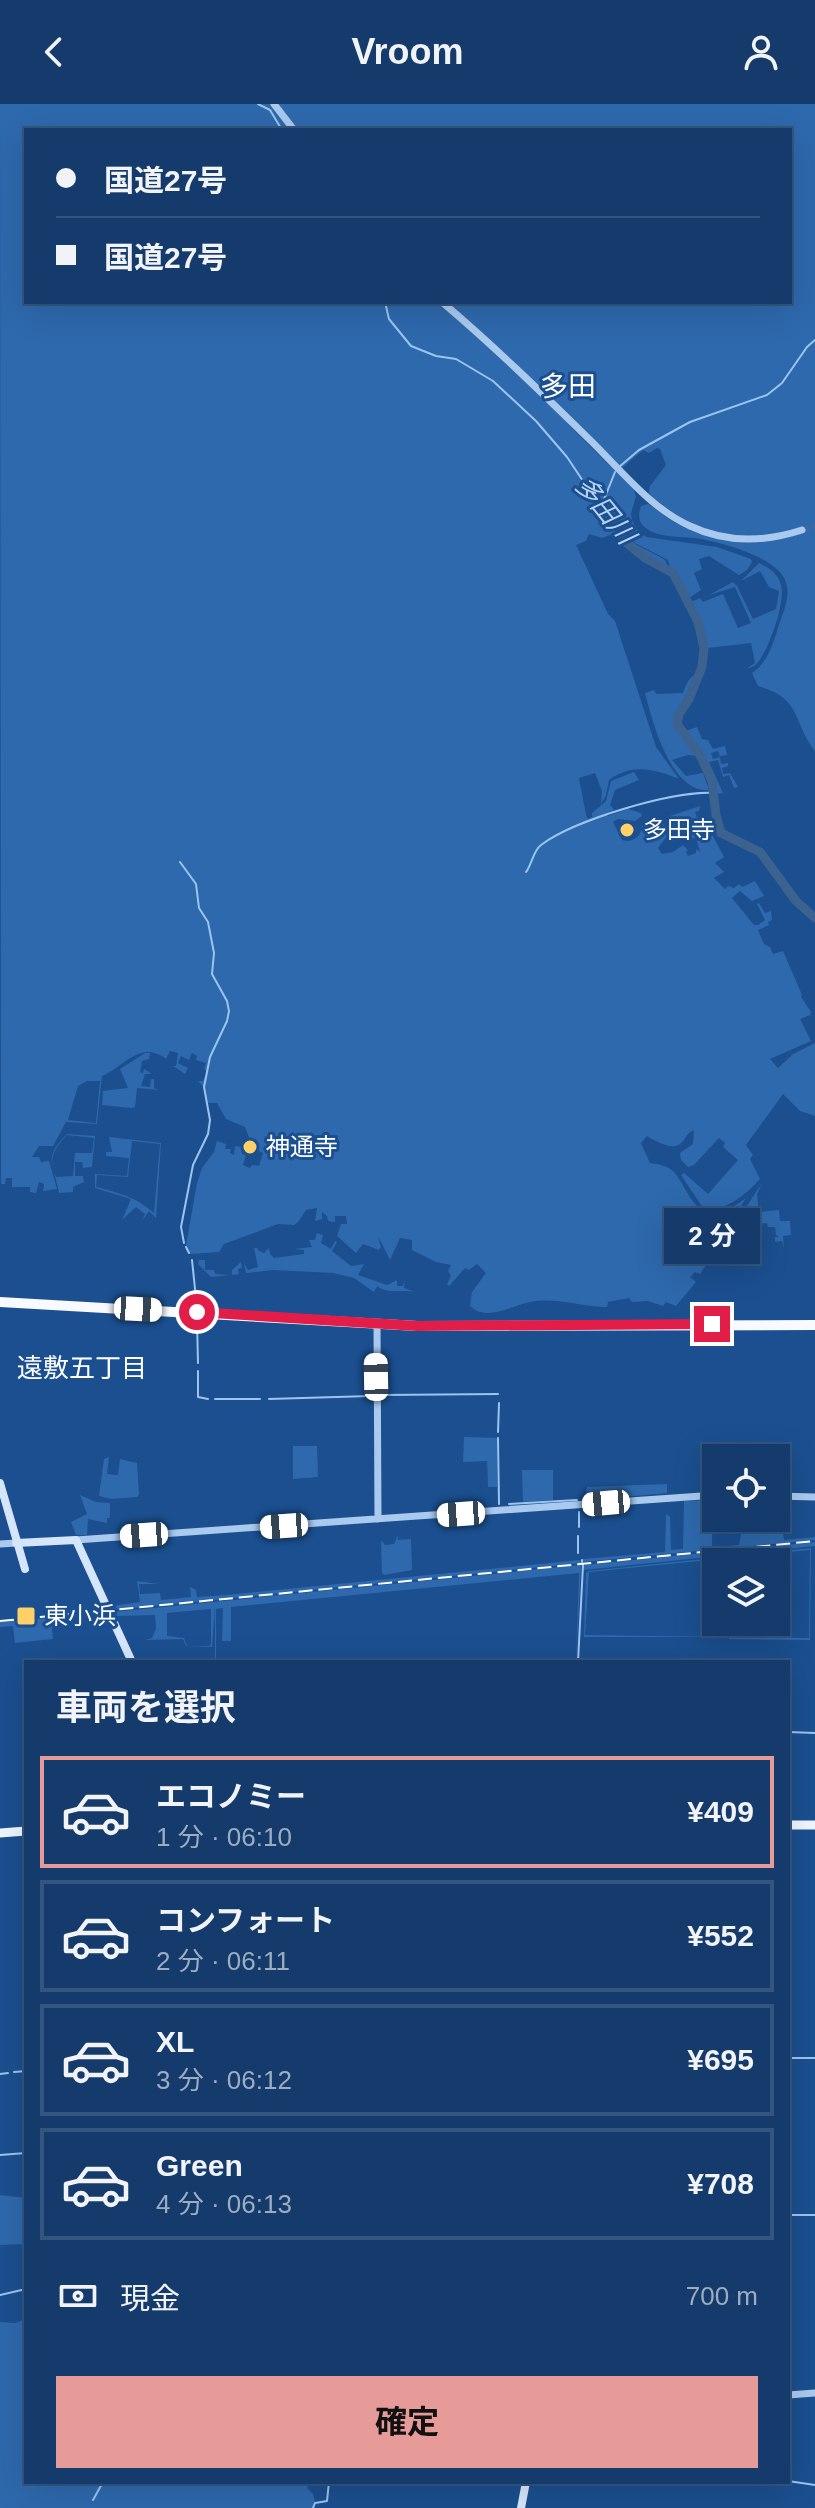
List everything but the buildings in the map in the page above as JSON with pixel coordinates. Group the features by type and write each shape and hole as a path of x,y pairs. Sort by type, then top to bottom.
{"highway":[{"path":"0,1302 443,1326 815,1325"}],"main road":[{"path":"0,1483 25,1569"},
{"path":"16,1543 76,1540 131,1660"},
{"path":"790,1825 815,1825"},
{"path":"0,1833 24,1831"},
{"path":"521,2508 526,2484"}],"street":[{"path":"274,104 292,128"},
{"path":"444,304 501,352 662,510 677,520 728,538 755,539 802,530"},
{"path":"377,1323 378,1519"},
{"path":"76,1540 702,1496"},
{"path":"790,1496 815,1497"},
{"path":"0,1544 16,1543"},
{"path":"790,2395 815,2393"}],"shaded area":[{"path":"0,104 815,104 815,751 789,704 772,691 758,686 752,673 767,656 785,606 787,588 782,574 762,559 736,548 651,532 641,523 639,512 641,506 648,504 690,530 721,539 770,540 803,533 737,536 696,526 649,494 650,486 666,465 660,449 649,453 643,450 622,468 574,421 568,424 633,489 636,496 632,520 646,537 717,547 752,562 739,575 709,556 699,559 702,569 694,573 701,590 689,598 678,573 670,568 668,560 635,543 620,521 625,535 637,545 665,560 668,567 638,550 608,517 606,522 615,533 602,538 589,534 586,541 576,545 608,614 615,621 656,747 679,779 652,770 626,771 609,780 601,804 602,791 595,773 579,778 588,819 606,801 611,781 634,772 639,780 615,790 610,805 614,810 607,813 608,816 628,809 641,813 642,816 635,821 618,819 613,822 622,840 636,838 642,826 653,822 655,827 663,823 667,836 658,848 662,854 673,852 683,845 688,850 688,856 696,853 696,849 700,852 697,841 713,836 724,857 715,863 724,872 714,878 725,889 739,884 742,887 755,881 764,896 752,901 740,891 732,898 754,925 765,920 757,904 765,913 771,911 769,925 758,930 773,954 783,951 801,997 811,1012 800,1019 811,1041 770,1059 778,1068 793,1054 815,1043 815,1116 800,1111 783,1094 746,1145 753,1155 750,1159 760,1179 741,1197 718,1207 701,1205 681,1175 684,1173 708,1194 738,1160 723,1147 725,1143 719,1138 694,1165 688,1167 681,1160 680,1153 693,1144 694,1130 676,1146 647,1136 641,1143 650,1163 674,1172 694,1202 706,1212 725,1211 746,1198 730,1224 717,1217 711,1230 722,1234 729,1227 720,1245 716,1243 713,1247 709,1244 714,1237 700,1226 692,1237 714,1253 700,1274 695,1272 690,1277 696,1282 676,1306 666,1302 663,1306 648,1301 632,1302 629,1298 608,1302 607,1307 540,1301 484,1313 470,1306 472,1292 486,1273 477,1264 469,1270 465,1268 449,1286 451,1276 448,1271 451,1265 436,1262 412,1250 412,1240 400,1238 390,1260 378,1236 379,1250 363,1244 356,1253 337,1236 341,1224 347,1224 346,1216 335,1216 335,1222 328,1221 322,1212 322,1219 315,1221 317,1208 306,1210 294,1225 278,1224 224,1244 219,1252 190,1254 186,1245 197,1183 217,1141 226,1144 225,1149 231,1149 230,1153 234,1155 235,1146 241,1147 242,1154 246,1155 243,1165 250,1168 252,1165 259,1166 263,1153 256,1150 258,1144 250,1140 245,1127 226,1119 217,1103 206,1103 204,1087 198,1081 203,1081 207,1072 204,1068 206,1063 196,1060 197,1056 192,1053 189,1060 181,1056 178,1063 188,1068 185,1074 173,1066 176,1066 178,1053 170,1051 166,1059 149,1052 141,1053 102,1076 97,1124 66,1122 53,1146 39,1146 32,1157 39,1157 41,1162 49,1161 57,1189 43,1191 44,1184 39,1182 36,1193 30,1192 30,1187 12,1187 12,1178 6,1178 5,1184 1,1184","holes":["87,1081 100,1081 96,1123 68,1120 78,1086"]},
{"path":"759,563 778,577 781,601 765,652 756,664 746,669 755,663 751,643 707,648 700,620 691,602 700,598 703,602 723,594 738,628 751,623 735,587 709,595 733,582 753,619 776,609 779,591 769,587 760,571 741,581"},
{"path":"697,674 675,719 678,730 698,756 688,755 672,760 686,776 703,773 709,790 696,788 674,768 658,737 645,693 654,690 656,694 683,693 690,679"},
{"path":"697,727 702,739 708,740 713,749 725,746 727,755 720,756 718,751 711,753 713,759 720,757 721,764 728,763 722,768 723,774 730,773 738,787 734,788 729,775 723,777 718,760 709,762 723,793 717,794 702,754 685,731"},
{"path":"700,806 699,811 695,812 699,823 712,832 688,840 667,817"},
{"path":"150,1053 149,1059 142,1061 140,1072 143,1073 144,1069 152,1074 145,1074 141,1086 150,1087 151,1079 154,1079 154,1088 159,1090 137,1088 135,1107 132,1108 102,1105 103,1091 128,1088 120,1069"},
{"path":"67,1134 95,1136 92,1167 83,1168 82,1162 75,1162 75,1176 83,1176 84,1182 73,1187 73,1192 59,1193 54,1171 56,1177 73,1176 75,1153 92,1153 94,1138 67,1135 52,1159 54,1150"},
{"path":"109,1137 161,1143 156,1218 149,1211 142,1221 145,1214 136,1207 122,1220 131,1199 95,1188 95,1174 127,1176 129,1158 106,1156 106,1152 112,1152","holes":["132,1141 160,1144 154,1213 134,1199 96,1187 97,1175 128,1177"]},
{"path":"762,1183 757,1194 759,1212 779,1210 780,1221 790,1221 791,1235 783,1236 784,1248 782,1241 775,1242 775,1237 779,1237 775,1227 768,1227 767,1223 756,1224 757,1237 737,1238 735,1224"},
{"path":"317,1233 323,1235 321,1243 331,1249 337,1242 332,1251 351,1266 364,1264 358,1275 387,1285 397,1280 397,1286 403,1286 405,1280 404,1288 415,1292 391,1291 377,1286 374,1292 354,1278 333,1273 273,1270 246,1273 244,1264 248,1270 258,1267 254,1248 264,1253 269,1248 274,1258 304,1254 304,1250 294,1249 312,1247 309,1240 315,1240"},
{"path":"199,1260 205,1260 205,1270 230,1275 211,1277 198,1264"},
{"path":"241,1262 239,1274 232,1275 232,1270"},
{"path":"464,1437 497,1438 497,1487 488,1487 487,1461 463,1462"},
{"path":"293,1446 317,1446 318,1477 293,1479"},
{"path":"109,1457 107,1474 118,1475 120,1459 137,1463 137,1497 111,1499 99,1496 104,1459"},
{"path":"522,1470 553,1470 553,1500 523,1502"},
{"path":"667,1484 667,1493 590,1500 586,1497 587,1487"},
{"path":"80,1495 96,1502 110,1503 107,1523 88,1519 87,1535 76,1535 71,1522 87,1514"},
{"path":"702,1500 702,1532 712,1532 712,1548 583,1562 583,1559 665,1552 666,1514 670,1517 671,1550 683,1549 684,1501"},
{"path":"742,1532 783,1533 784,1540 815,1537 815,1540 712,1548 739,1545"},
{"path":"398,1535 398,1540 411,1539 412,1570 384,1575 381,1540 385,1545 394,1544"},
{"path":"815,1542 815,1546 790,1549 755,1548"},
{"path":"811,1548 810,1640 729,1639 729,1636 809,1638 810,1550 790,1550"},
{"path":"702,1553 702,1558 583,1570 584,1565"},
{"path":"702,1559 589,1572 585,1635 725,1637 584,1637 588,1571"},
{"path":"580,1560 581,1563 113,1610 112,1606 140,1602 137,1581 159,1584 139,1584 140,1594 160,1593 161,1600 191,1597 190,1587 196,1590 197,1597 227,1595"},
{"path":"581,1565 576,1660 579,1573 231,1607 231,1641 222,1641 223,1608 216,1609 216,1658 387,1660 215,1659 215,1605 212,1647 186,1646 183,1639 145,1640 152,1638 156,1629 155,1615 117,1616 113,1612","holes":["211,1609 209,1646 187,1646 184,1638 167,1636 167,1613"]},
{"path":"106,1613 51,1621 53,1639 15,1643 13,1626 0,1627 0,1622"},
{"path":"0,2195 24,2198 24,2244 0,2245"},
{"path":"24,2320 24,2484 310,2484 307,2488 315,2502 312,2508 0,2508 0,2322 15,2323"}],"waterway":[{"name":"多田川","path":"258,104 270,110 281,128"},
{"name":"多田川","path":"385,304 389,319 411,346 436,356 456,359 493,381 536,421 567,457 601,508"},
{"path":"619,467 639,450 690,422 767,395 782,383 815,340"},
{"path":"601,507 615,472"},
{"name":"多田川","path":"601,508 628,544 645,558 673,573 698,622 704,648 702,667 677,724 700,755 712,781 721,833 760,852 796,901 815,918"},
{"path":"526,872 541,845 576,826 625,808 675,796 715,793"},
{"path":"180,862 196,884 199,908 208,922 214,953 212,974 229,1011 210,1057 204,1087 210,1120 208,1134 193,1165 181,1227 184,1243"},
{"path":"186,1247 189,1253"},
{"path":"192,1260 197,1308"},
{"path":"197,1321 198,1363"},
{"path":"198,1371 198,1397 208,1399"},
{"path":"383,1395 498,1394"},
{"path":"269,1399 370,1396"},
{"path":"215,1399 260,1399"},
{"path":"498,1432 499,1403"},
{"path":"498,1438 499,1504"},
{"path":"509,1504 577,1500"},
{"path":"579,1512 579,1527"},
{"path":"578,1536 578,1553"},
{"path":"578,1660 583,1565"},
{"path":"790,1732 815,1733"},
{"path":"790,2058 815,2058"},
{"path":"14,2072 24,2071"},
{"path":"0,2074 8,2073"},
{"path":"0,2155 24,2153"},
{"path":"790,2215 815,2215"},
{"path":"0,2295 24,2289"},
{"path":"790,2481 815,2485"},
{"path":"93,2500 102,2484"},
{"path":"313,2508 315,2503 327,2501 329,2484"}],"tunnel":[{"path":"802,530 815,525"}],"railway":[{"path":"0,1621 815,1541"}],"place":[{"name":"多田寺","path":"627,830"},
{"name":"神通寺","path":"250,1147"},
{"name":"東小浜","path":"26,1616"}],"district":[{"name":"多田","path":"568,386"},
{"name":"遠敷五丁目","path":"82,1368"}],"route":[{"path":"197,1312 417,1326 712,1324"}]}
